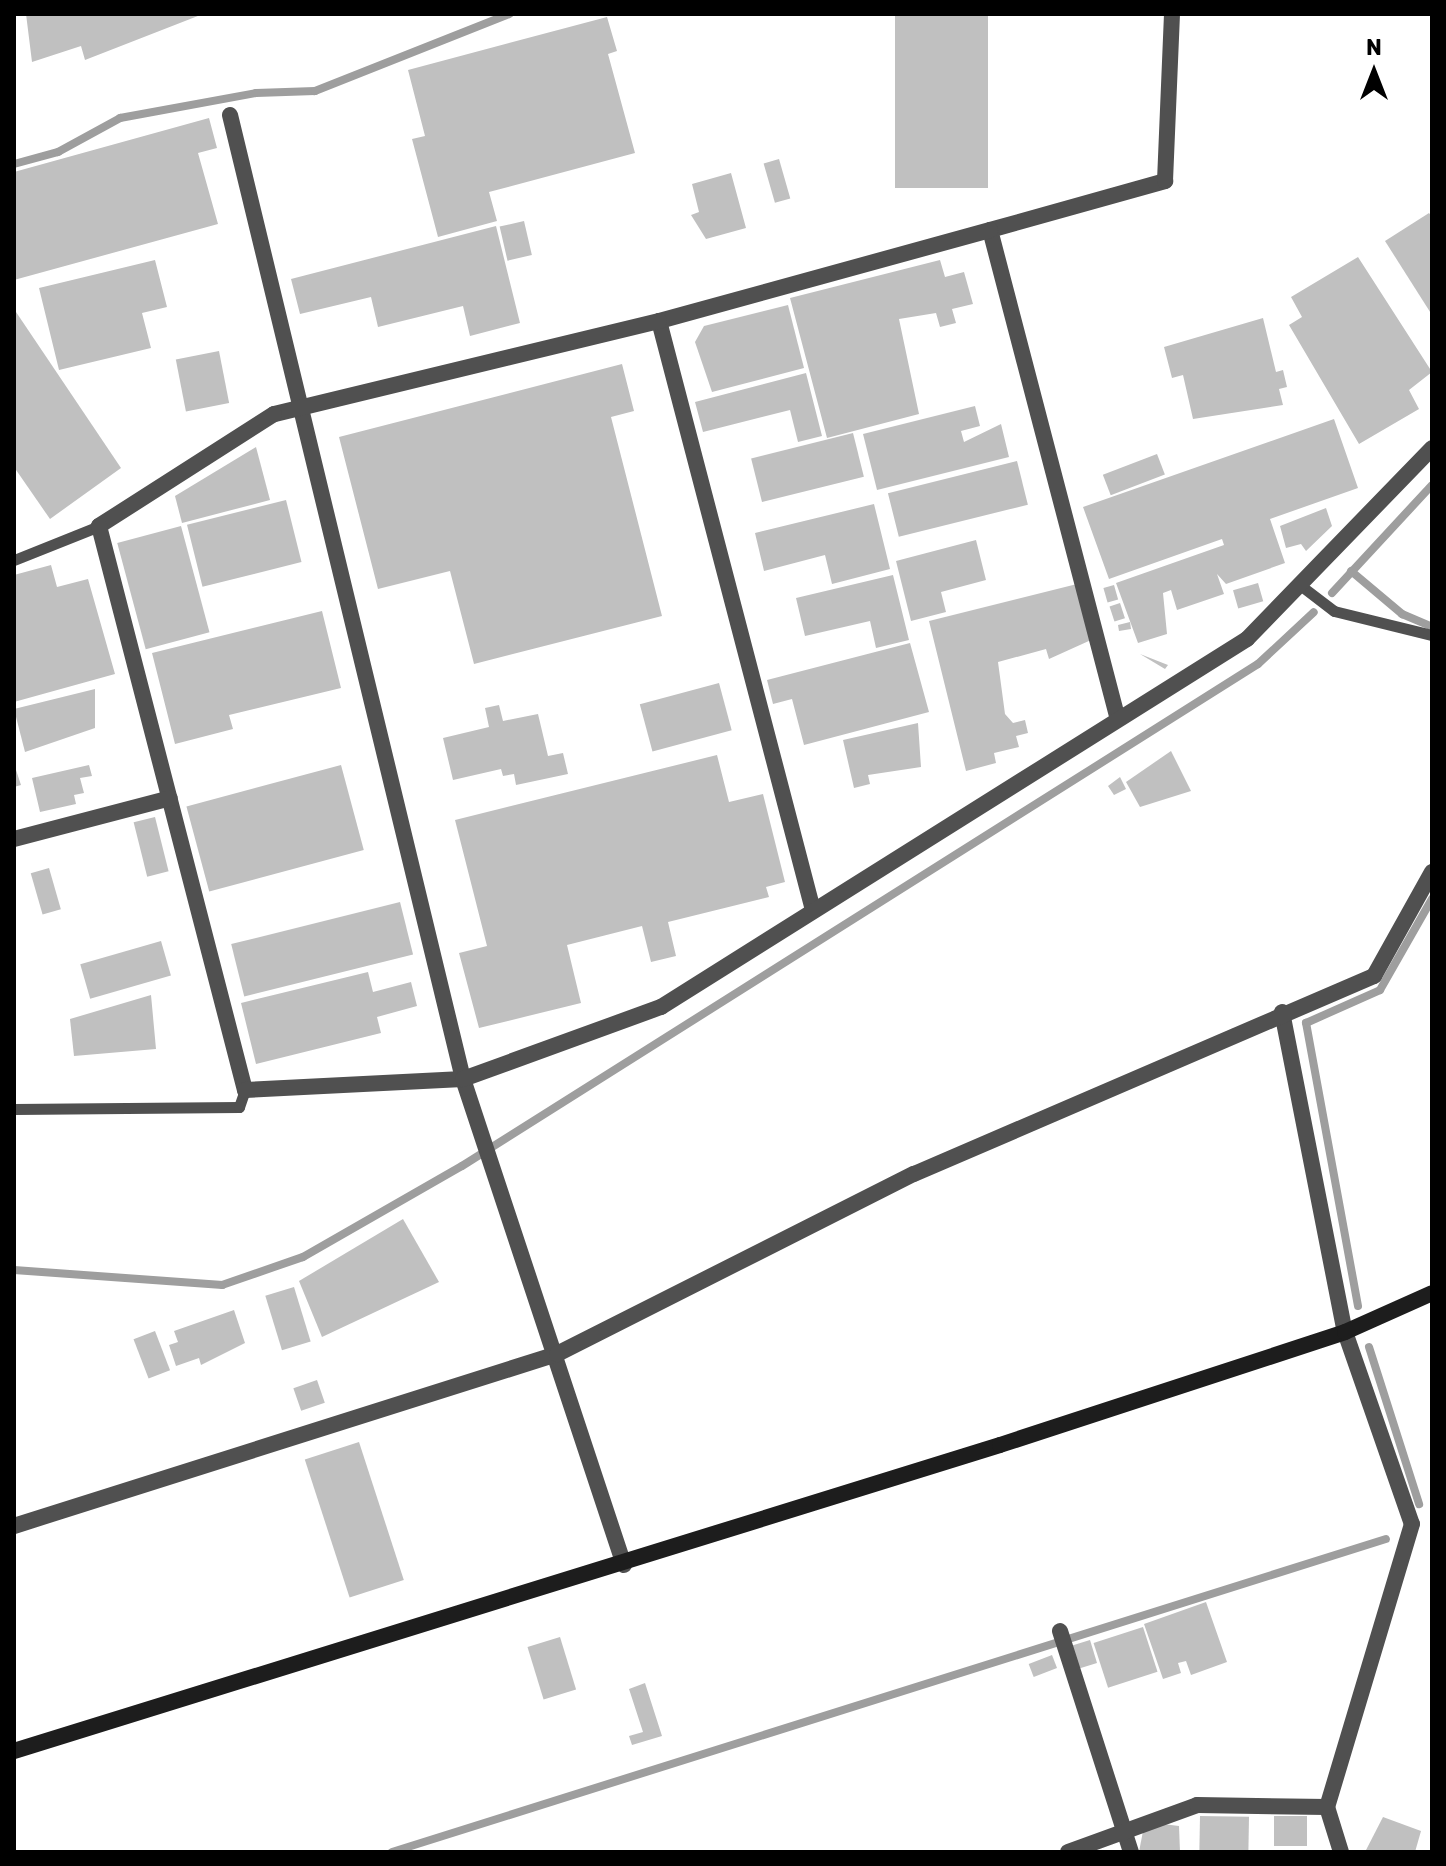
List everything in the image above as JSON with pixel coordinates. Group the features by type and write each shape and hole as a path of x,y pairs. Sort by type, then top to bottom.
{"street":[{"path":"1172,14 1165,181 659,321 274,414 99,526 245,1090 463,1079 661,1007 1117,716 1247,639 1432,448"},
{"path":"230,115 305,406 463,1079 557,1354 624,1565"},
{"path":"990,230 1117,716"},
{"path":"659,321 813,910"},
{"path":"14,839 170,798"},
{"path":"14,1526 557,1354 914,1174 1282,1012 1374,976 1432,872"},
{"path":"1282,1012 1345,1332 1412,1524 1327,1807 1341,1852"},
{"path":"14,1751 624,1565 1345,1332 1432,1293"},
{"path":"1062,1638 1131,1852"},
{"path":"1068,1852 1197,1805 1327,1807"}],"lane":[{"path":"14,560 99,526"},
{"path":"1300,585 1334,611 1432,635"},
{"path":"14,1109 239,1107 245,1090"}],"building":[{"path":"26,14 203,14 85,60 81,46 32,62"},
{"path":"895,14 988,14 988,188 895,188"},
{"path":"607,17 617,51 608,54 635,153 489,192 497,221 438,237 412,139 425,136 408,70"},
{"path":"209,118 217,148 198,153 218,224 14,280 14,172"},
{"path":"779,159 790,198 775,203 764,163"},
{"path":"731,173 746,228 706,239 691,215 699,212 692,184"},
{"path":"1429,213 1432,217 1432,315 1385,241"},
{"path":"524,221 532,255 508,261 500,227"},
{"path":"496,226 520,323 470,336 463,306 378,327 371,297 300,314 291,279"},
{"path":"1358,257 1432,372 1409,390 1419,409 1359,444 1289,325 1302,317 1291,297"},
{"path":"155,260 167,307 142,313 151,348 59,370 39,288"},
{"path":"940,260 945,277 964,272 973,304 952,309 956,323 940,327 936,313 899,319 919,414 827,438 790,298"},
{"path":"788,305 804,368 712,392 695,342 704,326"},
{"path":"14,309 121,468 50,519 14,467"},
{"path":"1263,318 1276,372 1283,370 1287,387 1279,389 1283,405 1193,419 1183,375 1172,378 1164,347"},
{"path":"219,351 229,403 186,411 176,359"},
{"path":"622,364 634,411 611,417 662,616 474,664 450,571 378,589 339,437"},
{"path":"806,373 822,436 798,442 790,410 703,432 695,402"},
{"path":"975,406 980,426 961,431 964,442 1001,424 1009,457 877,490 863,434"},
{"path":"1334,419 1358,488 1270,519 1285,563 1226,584 1217,574 1224,594 1177,610 1171,590 1163,593 1167,634 1138,643 1116,583 1224,545 1222,539 1109,579 1083,507"},
{"path":"853,433 864,477 762,502 751,458"},
{"path":"256,447 270,500 182,523 175,496"},
{"path":"1157,454 1165,475 1111,495 1103,475"},
{"path":"1017,461 1028,505 899,537 888,493"},
{"path":"286,500 301,562 203,587 187,525"},
{"path":"874,504 890,569 832,584 825,555 764,571 755,533"},
{"path":"1326,508 1332,526 1306,551 1301,544 1286,548 1280,526"},
{"path":"181,526 209,632 146,649 117,543"},
{"path":"976,540 986,580 941,592 946,612 911,621 896,561"},
{"path":"51,565 57,587 88,579 115,674 14,702 14,575"},
{"path":"893,575 909,640 876,648 870,621 805,636 796,598"},
{"path":"1258,583 1263,601 1238,608 1233,590"},
{"path":"1077,584 1091,640 1049,659 1046,649 998,662 1005,714 1013,723 1025,720 1028,733 1016,736 1019,747 994,753 996,763 966,771 929,621"},
{"path":"1114,585 1118,599 1108,602 1103,588"},
{"path":"1120,603 1125,618 1114,622 1110,606"},
{"path":"322,611 341,688 229,715 233,729 175,744 152,653"},
{"path":"1130,622 1131,629 1119,631 1118,625"},
{"path":"910,643 929,712 804,745 792,699 773,704 767,680"},
{"path":"1140,654 1168,665 1165,669"},
{"path":"719,683 732,730 652,752 640,704"},
{"path":"95,689 95,728 25,752 14,709"},
{"path":"499,705 503,721 538,714 548,756 563,753 568,774 516,785 514,774 503,776 501,769 453,780 443,738 489,727 485,708"},
{"path":"918,723 921,767 868,775 870,784 854,788 843,740"},
{"path":"1171,751 1191,791 1140,807 1126,782"},
{"path":"717,755 729,802 763,794 785,882 766,887 769,897 668,922 676,956 651,962 642,926 567,945 581,1003 479,1028 459,953 487,946 455,820"},
{"path":"14,764 21,785 14,787"},
{"path":"89,765 92,776 80,778 84,793 74,795 76,804 40,812 32,778"},
{"path":"341,765 364,850 209,891 186,806"},
{"path":"1120,777 1126,789 1114,795 1108,786"},
{"path":"155,817 169,871 147,877 134,822"},
{"path":"49,868 61,909 43,915 31,873"},
{"path":"400,902 413,954 244,996 231,944"},
{"path":"161,941 171,976 90,999 80,964"},
{"path":"368,972 373,992 411,982 417,1006 377,1017 381,1033 256,1064 241,1003"},
{"path":"151,995 156,1049 74,1056 70,1019"},
{"path":"403,1219 439,1282 322,1337 299,1281"},
{"path":"294,1287 311,1342 282,1350 265,1296"},
{"path":"234,1310 245,1343 201,1365 199,1358 176,1366 169,1345 178,1342 174,1331"},
{"path":"155,1331 170,1370 149,1378 134,1339"},
{"path":"317,1380 325,1403 301,1411 293,1388"},
{"path":"359,1442 404,1580 350,1598 305,1460"},
{"path":"1206,1602 1227,1662 1191,1675 1186,1661 1178,1663 1181,1673 1163,1679 1144,1624"},
{"path":"1143,1627 1158,1672 1108,1688 1094,1643"},
{"path":"560,1637 576,1690 544,1700 527,1647"},
{"path":"1090,1640 1097,1663 1076,1669 1069,1646"},
{"path":"1052,1655 1057,1668 1034,1677 1029,1664"},
{"path":"645,1683 662,1736 632,1745 629,1736 643,1732 629,1689"},
{"path":"1200,1816 1249,1817 1248,1852 1199,1851"},
{"path":"1274,1816 1307,1816 1307,1846 1274,1846"},
{"path":"1383,1817 1421,1831 1415,1852 1365,1852"},
{"path":"1163,1824 1179,1826 1180,1852 1139,1852 1143,1831"}],"waterway":[{"path":"14,164 58,152 120,118 256,93 315,91 509,14"},
{"path":"1332,593 1432,485"},
{"path":"1351,571 1402,614 1432,627"},
{"path":"14,1270 222,1285 303,1257 462,1166 1258,664 1314,612"},
{"path":"1358,1306 1306,1023 1380,990 1432,899"},
{"path":"1369,1347 1419,1504"},
{"path":"392,1852 1386,1539"}]}
